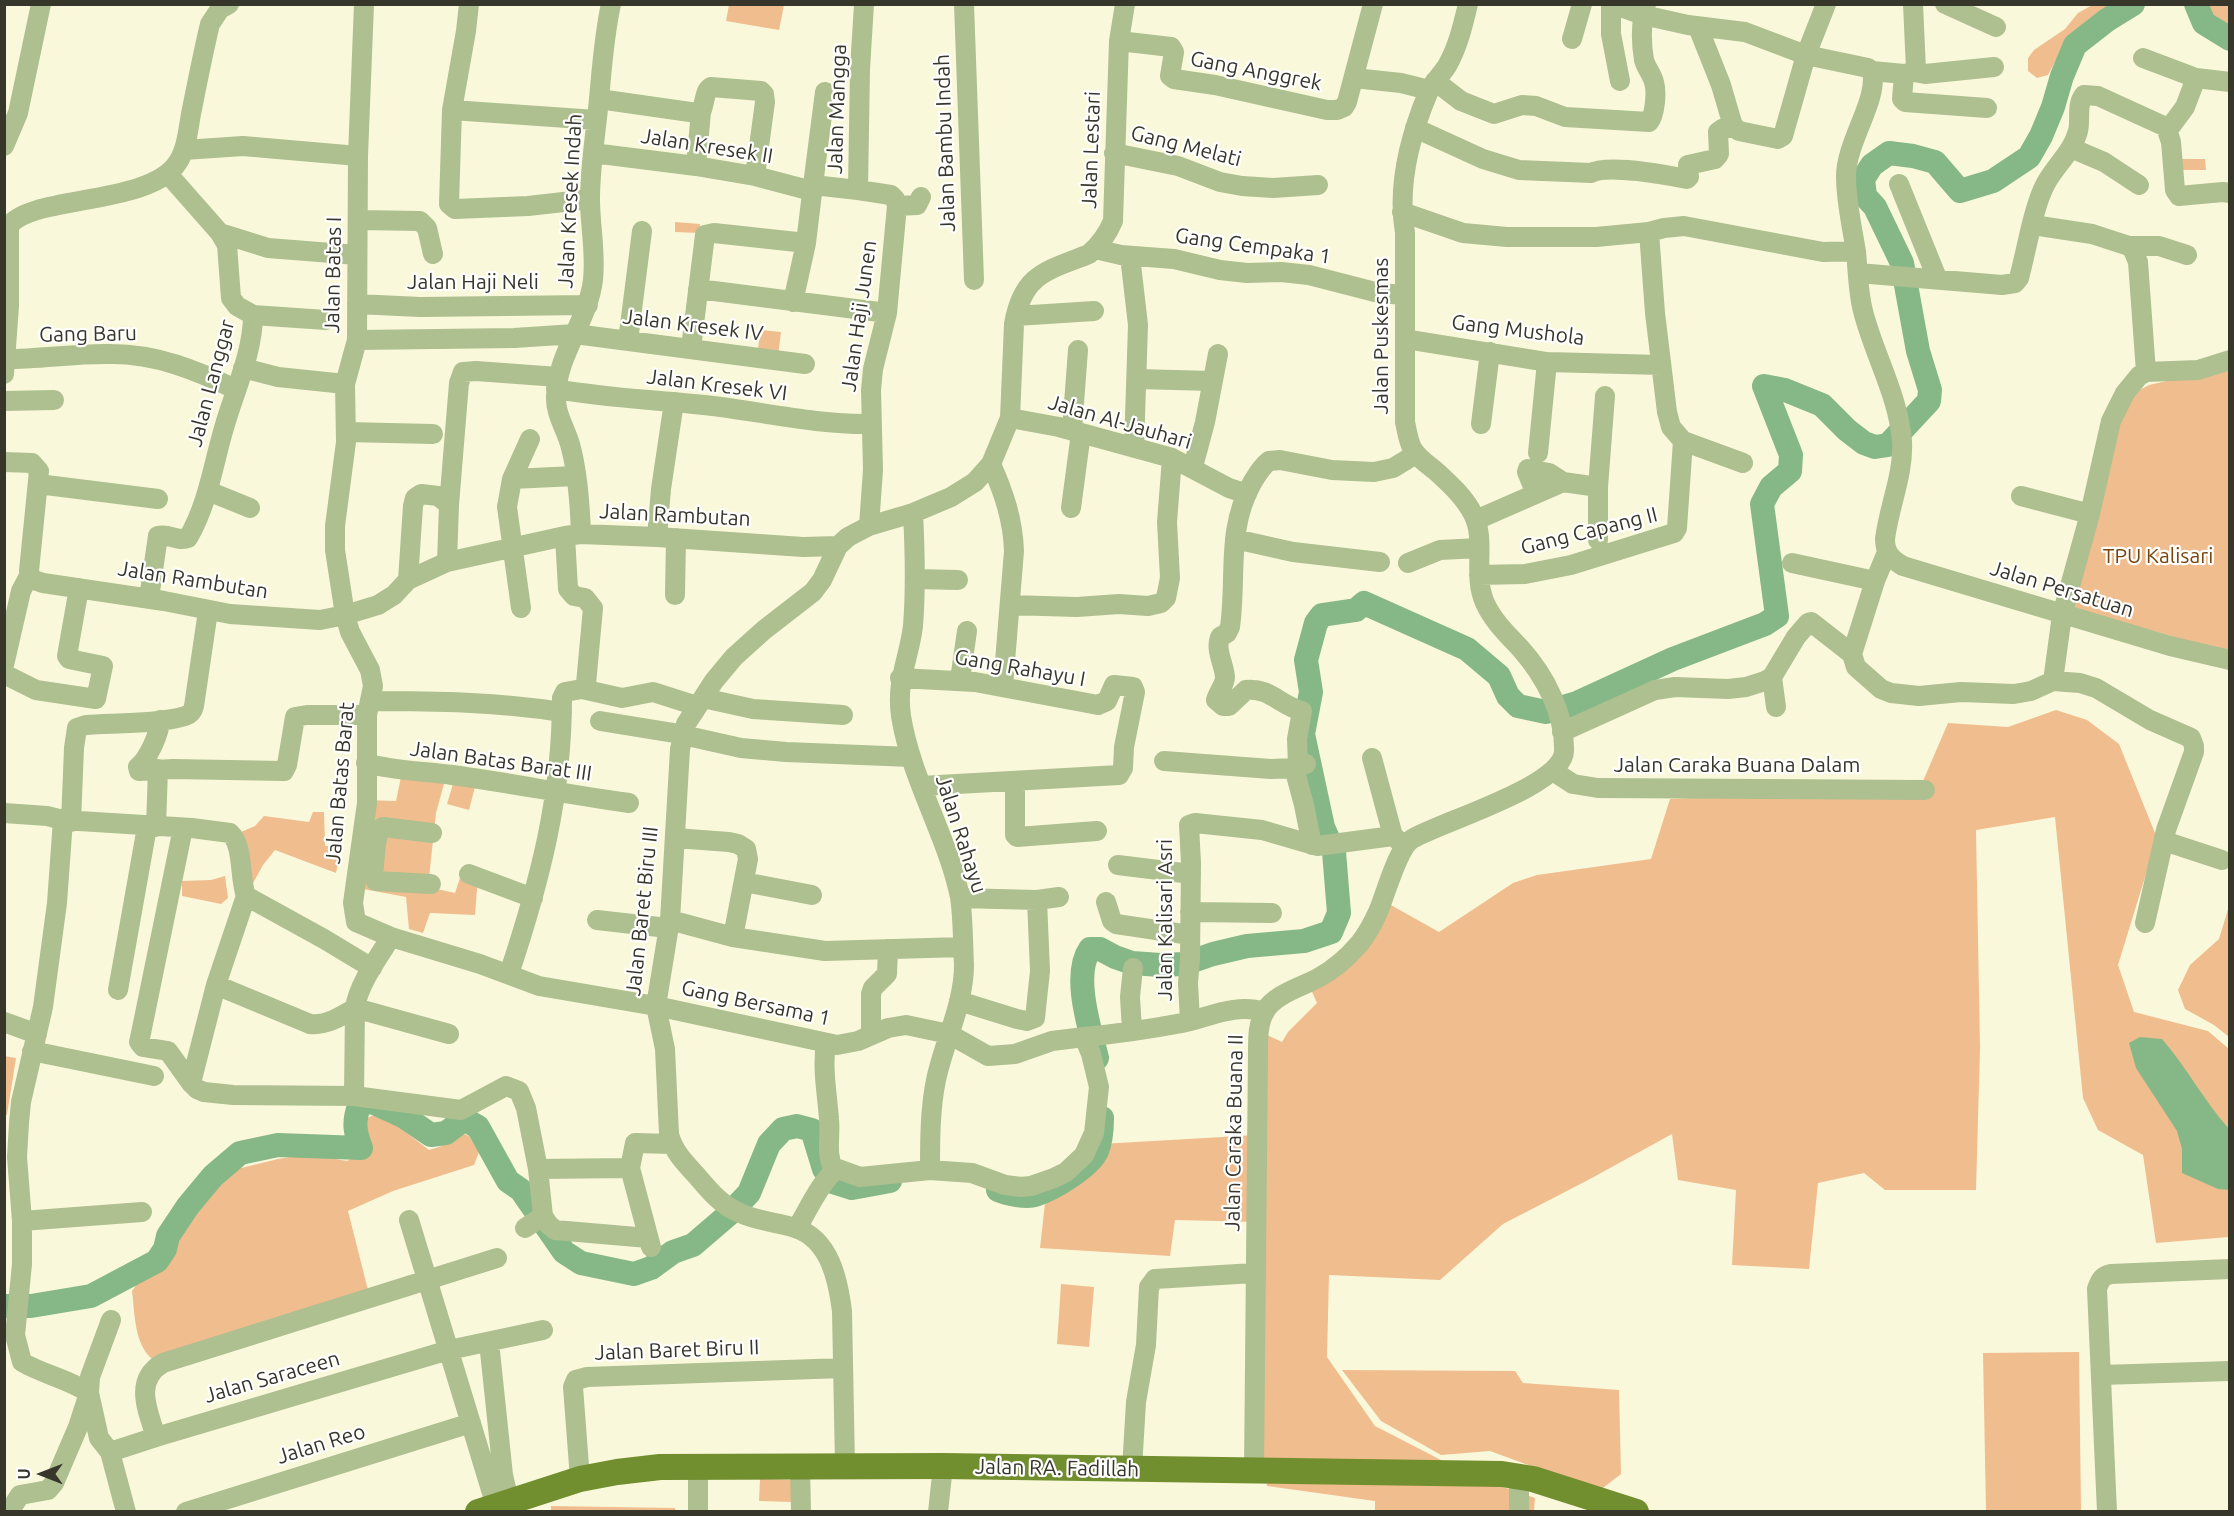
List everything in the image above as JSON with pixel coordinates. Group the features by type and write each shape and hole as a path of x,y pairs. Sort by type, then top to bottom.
{"main road":[{"name":"Jalan RA. Fadillah","path":"494,1506 580,1479 634,1470 698,1467 943,1466 1519,1476 1636,1512"}],"street":[{"path":"4,146 15,124 13,93 30,63 41,4"},
{"path":"5,367 7,225 28,214 131,190 168,174 184,150 210,24 217,12 229,4"},
{"name":"Jalan Batas I","path":"345,615 335,550 335,526 346,432 345,384 357,340 358,156 364,4"},
{"path":"469,4 452,110 449,204 455,209 528,206 590,199"},
{"name":"Jalan Kresek Indah","path":"582,689 586,684 593,608 585,598 574,596 568,589 575,476 572,449 557,409 557,383 563,358 588,305 595,254 590,199 593,153 602,59 611,4"},
{"name":"Jalan Mangga","path":"864,4 860,69 858,190 890,199"},
{"name":"Jalan Bambu Indah","path":"964,4 974,280"},
{"name":"Jalan Lestari","path":"838,546 848,537 869,526 914,513 959,492 975,482 991,464 1010,418 1016,316 1023,295 1041,273 1089,254 1108,233 1113,221 1119,41 1125,4"},
{"name":"Gang Anggrek","path":"1119,41 1171,47 1174,52 1170,76 1174,79 1215,85 1337,111 1344,107 1354,78 1373,4"},
{"name":"Jalan Puskesmas","path":"1468,4 1458,42 1447,66 1432,86 1415,128 1408,153 1401,212 1405,233 1404,411 1409,442 1416,454 1455,489 1476,520 1482,597 1489,611 1535,666 1555,702 1564,756 1553,771"},
{"path":"1572,39 1582,4"},
{"path":"1620,81 1611,34 1612,4 1645,10 1698,27 1725,28 1745,32 1806,55 1868,68 1872,71 1925,74 1994,68"},
{"path":"1415,128 1483,159 1519,170 1591,173 1596,170 1623,171 1687,178 1689,177 1688,165 1715,159 1719,154 1718,132 1722,129 1735,127 1781,138 1806,55 1826,4"},
{"path":"1913,4 1916,67 1909,73 1902,99 1905,102 1986,108"},
{"path":"1944,4 1996,27"},
{"path":"1354,78 1432,86 1494,114 1522,105 1536,106 1565,117 1646,123 1651,121 1655,90 1644,60 1642,26 1645,10"},
{"path":"1698,27 1735,127"},
{"path":"2143,58 2196,78 2229,82"},
{"path":"1854,661 1875,581 1887,552 1886,532 1897,482 1902,444 1894,394 1862,309 1856,251 1846,195 1846,166 1873,86 1872,71"},
{"path":"2168,129 2185,107 2196,78"},
{"path":"696,166 701,112 705,105 707,91 711,87 756,89 764,94 765,102 754,176"},
{"path":"793,302 806,243 825,92"},
{"path":"1858,273 2002,285 2015,283 2019,278 2038,201 2046,183 2071,148 2078,131 2080,99 2084,94 2089,93 2168,129 2176,194 2182,197 2216,192 2229,193"},
{"path":"599,99 693,113 701,112"},
{"path":"452,110 596,120"},
{"path":"184,150 243,146 358,156"},
{"path":"2071,148 2104,162 2139,185"},
{"name":"Jalan Kresek II","path":"593,153 696,166 813,188 858,190"},
{"name":"Gang Melati","path":"1114,153 1178,166 1220,182 1242,186 1273,188 1318,185"},
{"name":"Jalan Langgar","path":"149,598 158,536 165,534 182,540 188,538 208,491 253,326 253,315 237,306 231,298 227,245 220,233 168,174"},
{"path":"1899,184 1937,278"},
{"path":"890,199 917,205 921,197"},
{"name":"Jalan Haji Junen","path":"869,526 873,470 873,369 887,313 890,199"},
{"path":"1401,212 1463,232 1507,237 1596,237 1684,226 1823,252 1856,251"},
{"path":"358,220 420,221 428,228 433,254"},
{"path":"2033,225 2092,234 2129,246 2159,246 2187,255"},
{"path":"628,340 642,231"},
{"path":"691,348 704,237 708,232 806,243"},
{"path":"1649,232 1655,313 1667,412 1671,427 1683,441 1743,463"},
{"path":"220,233 268,248 357,255"},
{"path":"2129,246 2138,262 2146,372"},
{"name":"Gang Cempaka 1","path":"1095,249 1130,256 1174,259 1220,270 1309,275 1379,294 1404,295"},
{"path":"1130,256 1138,325 1134,448"},
{"path":"698,289 887,313"},
{"name":"Jalan Haji Neli","path":"357,304 420,307 588,305"},
{"path":"1016,316 1094,311"},
{"path":"253,315 326,320"},
{"name":"Jalan Kresek IV","path":"357,340 514,338 575,334 805,364"},
{"name":"Gang Mushola","path":"1405,339 1547,362 1661,365"},
{"path":"1071,508 1077,432 1078,350"},
{"path":"1481,424 1490,352"},
{"name":"Gang Baru","path":"5,367 113,354 140,356 181,365 235,389"},
{"path":"1193,467 1218,354"},
{"path":"2054,681 2062,615 2090,514 2114,413 2125,393 2139,376 2146,372 2198,370 2229,360"},
{"path":"1538,453 1547,362"},
{"path":"243,368 278,377 345,384"},
{"name":"Jalan Kresek VI","path":"449,505 458,394 463,372 476,371 557,383 618,398 674,402 831,423 872,424"},
{"path":"1137,379 1212,381"},
{"path":"1598,540 1598,487 1605,396"},
{"path":"4,401 54,400"},
{"path":"674,402 661,489 675,595"},
{"name":"Jalan Al-Jauhari","path":"1010,418 1077,432 1172,458 1193,467 1229,488 1247,494"},
{"path":"346,432 433,434"},
{"path":"521,608 507,507 512,479 530,439"},
{"name":"Gang Capang II","path":"1479,575 1525,574 1571,565 1674,533 1677,528 1683,441"},
{"path":"1314,845 1304,805 1296,739 1302,711 1289,707 1271,694 1260,690 1246,690 1229,706 1223,706 1216,700 1225,678 1218,648 1220,637 1227,633 1230,627 1235,539 1240,509 1260,469 1269,461 1280,460 1332,470 1374,472 1393,468 1416,454"},
{"path":"1010,605 1077,607 1119,604 1148,606 1161,603 1166,598 1169,586 1167,522 1172,458"},
{"path":"4,462 35,465 39,471 29,576 21,591 4,665"},
{"path":"991,464 1003,491 1013,531 1004,686"},
{"path":"1476,520 1536,494 1527,472 1528,469 1549,473 1563,482 1598,487"},
{"path":"512,479 575,476"},
{"path":"38,484 158,499"},
{"path":"208,491 250,508"},
{"path":"408,580 415,498 421,494 438,496 449,505 447,562"},
{"path":"2021,496 2090,514"},
{"name":"Jalan Rahayu","path":"914,513 915,579 912,630 900,678 900,706 910,757 960,898 964,966 959,1001 934,1093 930,1170"},
{"name":"Jalan Rambutan","path":"29,576 43,583 149,598 208,611 320,620 378,605 394,595 408,580 447,562 573,535 667,537 803,547 838,546"},
{"path":"1235,539 1293,552 1380,562"},
{"name":"Jalan Baret Biru III","path":"838,546 822,580 813,592 734,657 687,720 680,749 669,924 656,1006 665,1049 668,1121 672,1144 694,1173 730,1208 797,1228 811,1236 822,1247 835,1274 842,1311 845,1466"},
{"path":"1408,563 1440,550 1479,548"},
{"name":"Jalan Persatuan","path":"1887,552 1891,558 1903,566 2062,615 2170,646 2229,660"},
{"path":"1792,563 1875,581"},
{"path":"915,579 958,580"},
{"path":"4,674 36,690 88,699 97,698 103,666 69,659 67,656 79,588"},
{"path":"126,1512 110,1452 99,1438 89,1393 74,1383 22,1362 10,1335 16,1312 22,1264 22,1221 17,1157 19,1123 57,903 77,728 86,725 160,720 186,716 193,711 208,611"},
{"name":"Jalan Batas Barat","path":"345,615 350,632 370,670 373,686 369,708 366,763 369,843 353,903 356,922 391,937"},
{"path":"1561,728 1655,690 1746,687 1772,677 1796,637 1811,622 1815,623 1877,686 1887,692 1919,696 1960,692 2023,693 2054,681 2089,685 2150,720 2191,738 2193,741 2192,760 2172,810 2145,923"},
{"path":"960,680 967,631"},
{"path":"1772,677 1776,707"},
{"name":"Gang Rahayu I","path":"900,678 960,680 1004,686 1037,695 1098,705 1107,701 1112,687 1120,685 1134,689 1124,747 1123,768 1119,775 1015,781"},
{"path":"509,974 545,851 556,793 563,694 582,689 622,698 653,692 700,702 753,709 843,716"},
{"path":"160,720 158,734 138,768 140,771 280,772 286,769 295,717 307,715 369,708 466,702 562,712"},
{"path":"600,721 683,735 741,748 819,754 910,757"},
{"path":"1372,758 1398,841 1412,838 1526,788 1553,771"},
{"path":"1164,761 1271,770 1299,767"},
{"name":"Jalan Batas Barat III","path":"366,763 384,768 453,775 629,803"},
{"path":"118,990 152,827 158,770"},
{"name":"Jalan Caraka Buana Dalam","path":"1553,771 1573,784 1598,788 1925,790"},
{"path":"921,786 1015,781 1015,835 1017,837 1097,831"},
{"path":"4,813 47,816 67,821 230,833 235,838 246,896 216,985 190,1083"},
{"name":"Jalan Kalisari Asri","path":"1190,1021 1191,874 1188,827 1191,824 1262,830 1314,845 1398,841"},
{"path":"431,884 376,881 373,875 369,843 383,827 432,833"},
{"path":"183,828 139,1042 143,1047 168,1051 190,1083 204,1092 233,1095 354,1096 461,1110 506,1086 519,1091 524,1100 538,1169 538,1220 555,1230 649,1242 630,1168 634,1143 672,1144"},
{"path":"675,838 729,842 743,846 748,855 733,938"},
{"name":"Jalan Caraka Buana II","path":"1254,1471 1254,1274 1260,1028 1264,1012 1281,997 1326,973 1359,944 1378,914 1398,841"},
{"path":"2164,841 2223,860"},
{"path":"1118,865 1191,874"},
{"path":"469,874 533,898"},
{"path":"744,882 812,895"},
{"path":"246,896 372,968"},
{"path":"960,898 1037,900 1059,897"},
{"path":"959,1001 1017,1019 1027,1021 1035,1018 1040,971 1037,900"},
{"path":"1106,902 1112,921 1116,924 1190,935"},
{"path":"1190,912 1272,913"},
{"path":"597,920 669,924 733,938 837,952 962,947"},
{"path":"354,1096 356,1000 391,937"},
{"name":"Gang Bersama 1","path":"391,937 548,988 656,1006 837,1045 849,1044 888,1028 906,1025 949,1034 979,1052 995,1056 1015,1054 1052,1041 1190,1021 1219,1011 1252,1008 1264,1012"},
{"path":"871,1035 871,994 873,988 887,974 888,949"},
{"path":"1132,1030 1130,997 1133,968"},
{"path":"216,985 310,1024 328,1022 355,1008 449,1034"},
{"path":"4,1022 34,1043 154,1076"},
{"path":"797,1228 830,1175 841,1170 860,1177 930,1170 980,1175 1005,1185 1021,1187 1043,1183 1066,1172 1084,1155 1094,1133 1099,1087 1088,1037"},
{"path":"826,1042 824,1069 830,1122 828,1153 830,1175"},
{"path":"538,1169 630,1168"},
{"path":"22,1221 142,1212"},
{"path":"409,1220 494,1506"},
{"path":"156,1437 144,1398 144,1390 150,1375 160,1364 497,1258"},
{"path":"2107,1512 2097,1289 2100,1280 2105,1276 2229,1269"},
{"path":"1132,1469 1136,1402 1146,1345 1149,1287 1152,1281 1254,1274"},
{"path":"9,1512 20,1495 48,1491 54,1483 78,1427 89,1393 90,1377 111,1320"},
{"name":"Jalan Saraceen","path":"110,1452 449,1350 543,1330"},
{"path":"489,1342 503,1475 494,1506"},
{"name":"Jalan Baret Biru II","path":"580,1479 573,1387 576,1380 587,1377 843,1368"},
{"path":"2101,1375 2229,1371"},
{"name":"Jalan Reo","path":"186,1512 471,1423"},
{"path":"800,1466 801,1512"},
{"path":"938,1512 943,1466"},
{"path":"698,1467 698,1512"},
{"path":"1519,1476 1519,1512"}],"green space":[{"path":"2094,4 2125,5 2066,41 2048,75 2037,78 2028,71 2028,58 2034,50 2065,29 2078,13"},
{"path":"729,5 784,5 779,30 726,21"},
{"path":"2197,5 2229,5 2229,33 2209,23"},
{"path":"2175,159 2205,159 2206,170 2175,170"},
{"path":"675,222 700,224 699,233 675,232"},
{"path":"761,330 781,332 778,356 757,354"},
{"name":"TPU Kalisari","path":"2229,362 2229,653 2070,607 2121,400 2149,385 2211,371"},
{"path":"2056,710 2087,720 2119,744 2157,838 2118,965 2134,1012 2208,1031 2229,1049 2229,1237 2156,1243 2143,1155 2098,1130 2083,1098 2055,817 1976,830 1980,1048 1976,1190 1885,1190 1864,1173 1818,1183 1809,1269 1732,1265 1736,1190 1678,1180 1672,1134 1503,1224 1440,1280 1329,1275 1327,1357 1375,1426 1474,1477 1535,1498 1534,1511 1375,1511 1375,1501 1267,1486 1253,1394 1258,1222 1175,1220 1170,1256 1040,1248 1046,1194 1084,1169 1101,1144 1257,1135 1265,1034 1282,1042 1288,1032 1317,1003 1309,985 1389,904 1439,932 1513,883 1537,875 1651,859 1670,799 1920,788 1948,723 2008,727"},
{"path":"401,777 445,780 436,813 428,887 455,893 462,872 478,876 475,915 430,913 423,933 409,929 406,897 358,888 365,800 396,801"},
{"path":"455,777 476,783 469,810 447,804"},
{"path":"313,812 324,812 325,846 341,847 336,873 275,850 263,865 251,887 234,835 255,826 264,816 309,822"},
{"path":"225,876 228,898 221,904 182,896 182,881 211,880"},
{"path":"2229,906 2229,1037 2214,1025 2185,1009 2178,990 2190,965 2219,939"},
{"path":"4,1056 16,1058 7,1115 4,1114"},
{"path":"374,1115 390,1120 429,1150 442,1146 457,1131 469,1136 479,1152 474,1165 393,1191 348,1211 369,1294 200,1349 152,1359 139,1337 132,1291 139,1281 153,1272 215,1189 233,1170 278,1159 307,1154 347,1161 363,1153 358,1139 362,1120"},
{"path":"1061,1284 1094,1287 1089,1347 1057,1344"},
{"path":"2079,1352 2081,1511 1986,1511 1983,1353"},
{"path":"1342,1370 1515,1371 1523,1383 1619,1390 1621,1474 1599,1491 1490,1451 1441,1455 1381,1421"},
{"path":"760,1479 793,1480 793,1502 759,1501"},
{"path":"551,1506 675,1508 675,1511 551,1512"}],"shaded area":[{"path":"2140,1037 2162,1039 2229,1129 2229,1190 2218,1189 2182,1173 2182,1149 2177,1131 2136,1068 2129,1043"}],"waterway":[{"path":"1097,1058 1082,987 1085,960 1090,949 1100,949 1132,963 1184,964 1247,946 1304,941 1331,932 1339,913 1334,852 1323,827 1303,734 1311,692 1306,660 1316,623 1322,615 1356,610 1364,603 1467,649 1499,676 1508,696 1518,706 1546,712 1577,703 1673,659 1765,624 1777,616 1762,504 1771,487 1790,471 1791,455 1764,386 1785,390 1822,405 1847,430 1864,443 1875,447 1888,445 1929,401 1930,390 1918,351 1902,263 1875,207 1865,196 1863,179 1872,165 1889,153 1935,162 1960,191 1993,181 2029,157 2053,107 2062,76 2075,45 2107,20 2133,4"},
{"path":"2196,4 2204,23 2230,39"},
{"path":"4,1306 31,1306 91,1296 157,1261 165,1249 168,1236 188,1206 213,1176 240,1153 278,1145 361,1148 356,1132 356,1117 359,1106 370,1101 403,1116 431,1135 446,1133 464,1119 478,1127 508,1181 521,1190 564,1252 581,1263 634,1274 651,1268 673,1252 693,1245 728,1215 749,1193 769,1144 783,1129 797,1126 812,1130 824,1169 833,1182 852,1188 890,1181"},
{"path":"998,1190 1031,1196 1070,1177 1087,1164 1097,1151 1102,1118"}]}
